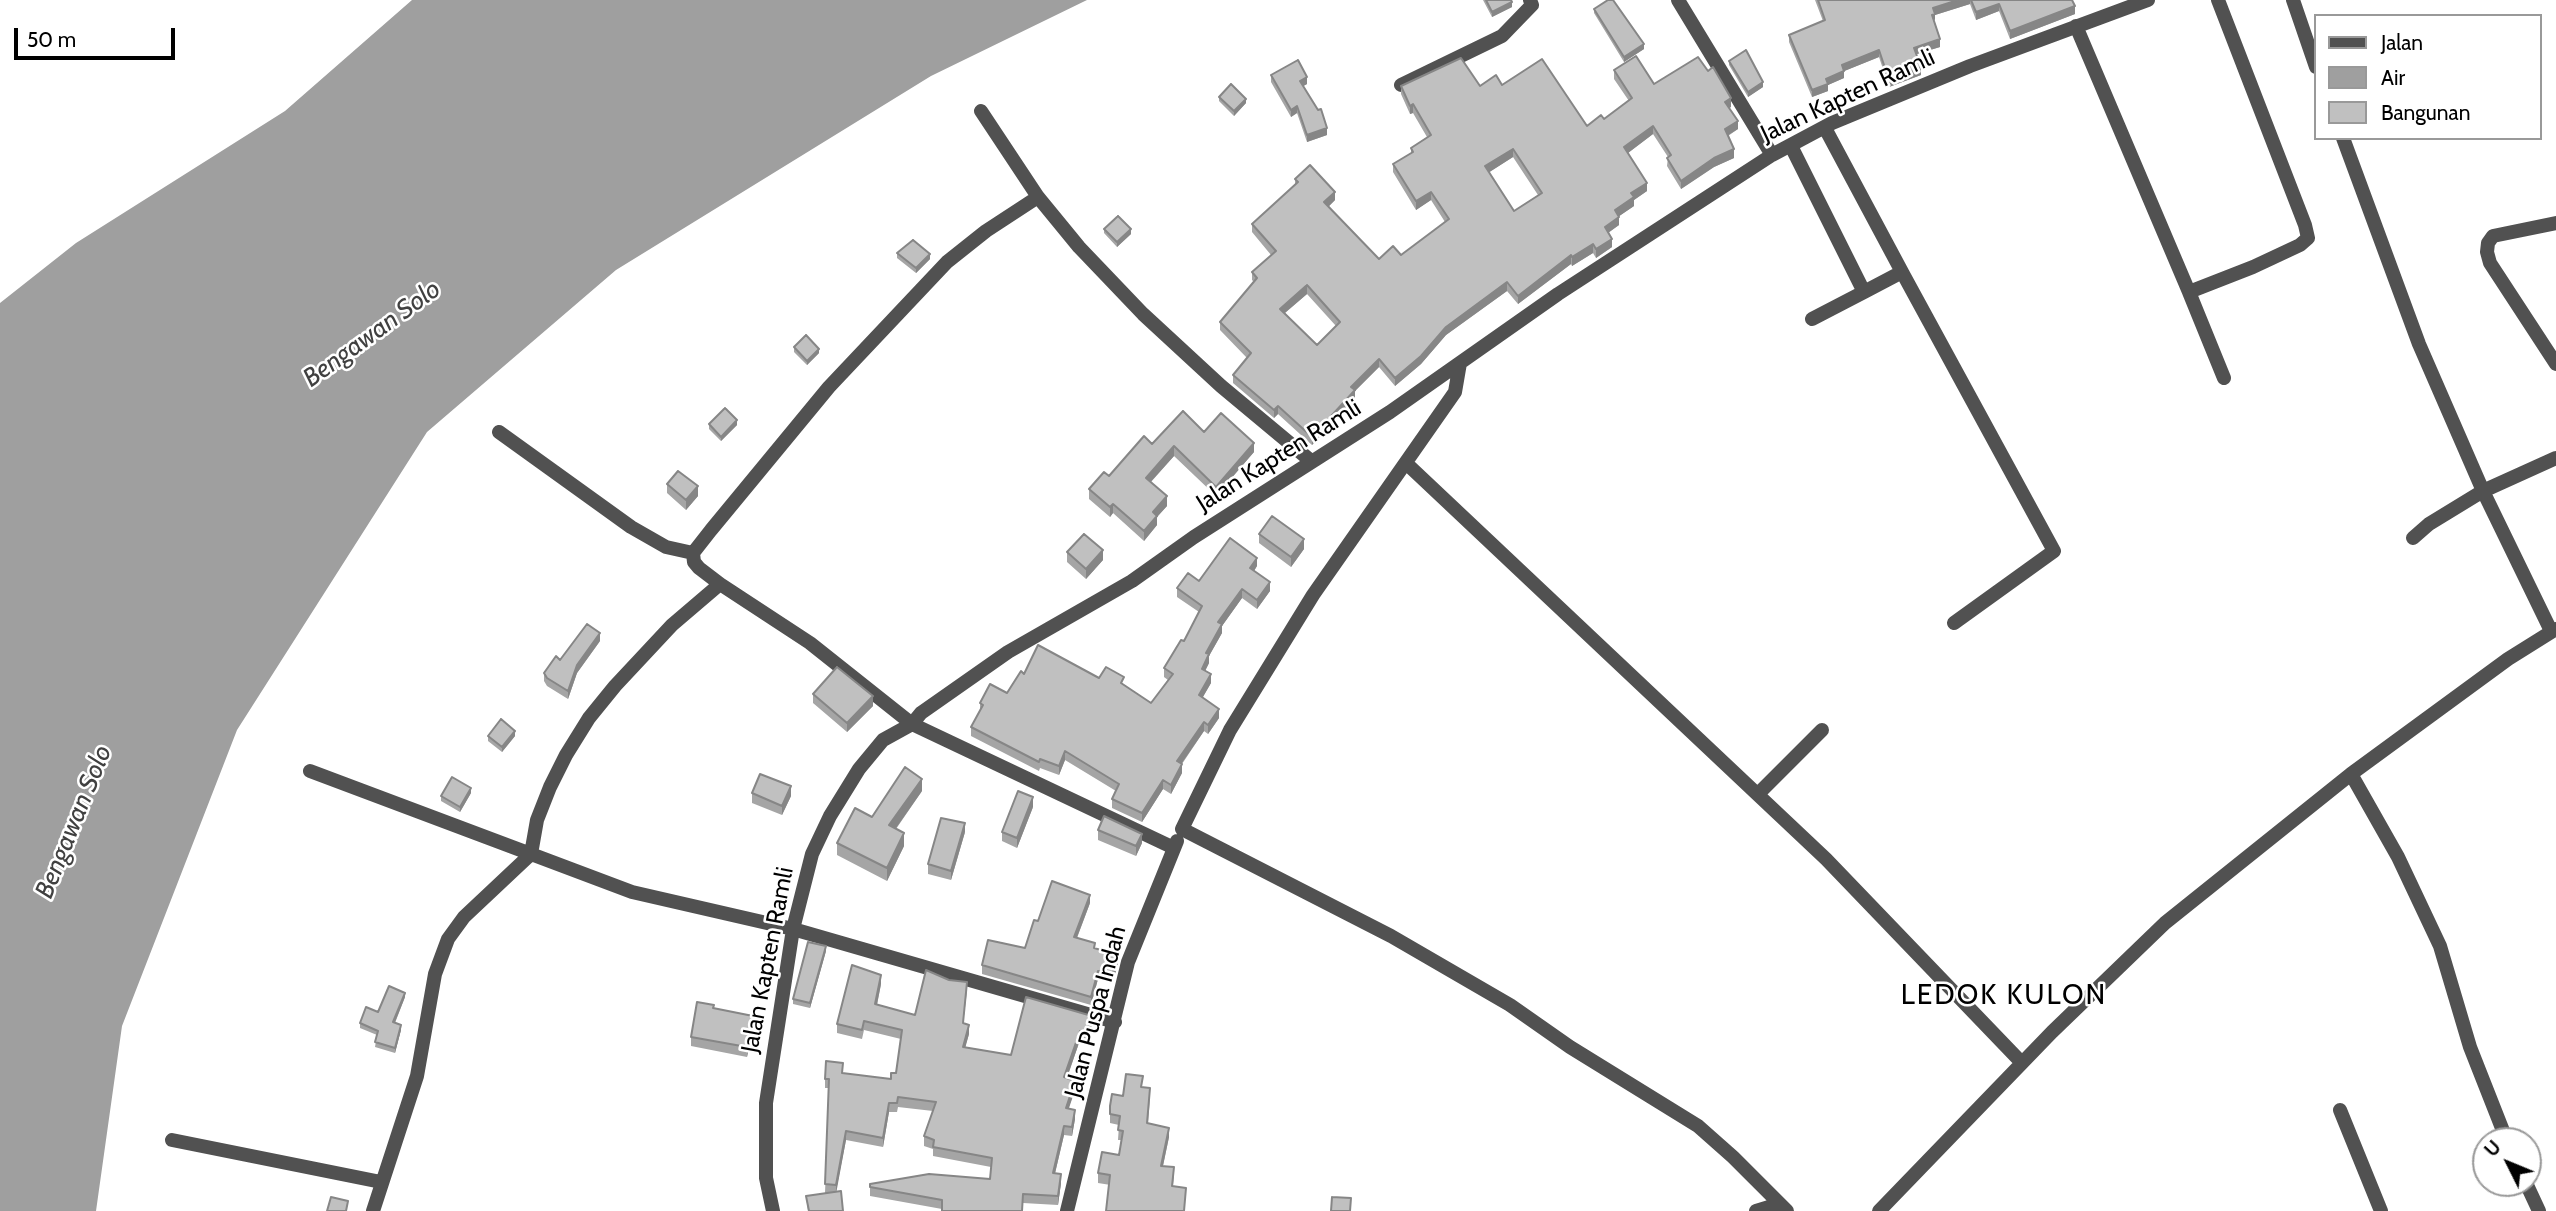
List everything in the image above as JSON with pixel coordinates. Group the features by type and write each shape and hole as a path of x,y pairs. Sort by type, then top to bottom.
{"street":[{"path":"1401,85 1502,36 1532,5 1531,0"},
{"path":"1678,0 1772,155"},
{"name":"Jalan Kapten Ramli","path":"773,1211 766,1178 766,1103 793,929 812,854 830,816 859,769 883,740 912,724 921,713 1008,652 1132,582 1194,537 1390,412 1558,294 1772,155 1825,128 1969,66 2148,0"},
{"path":"2189,292 2253,268 2300,245 2308,238 2218,0"},
{"path":"2293,0 2314,61"},
{"path":"2076,26 2224,378"},
{"path":"981,111 1038,197 1079,247 1143,314 1221,386 1311,461"},
{"path":"1825,128 2054,551 1954,622"},
{"path":"1879,1211 2105,979 2165,923 2351,774 2508,659 2554,630 2483,491 2419,344 2344,140"},
{"path":"1791,146 1864,292"},
{"path":"1038,197 947,262 829,387 693,554 694,562 720,584 810,643 912,724 1174,848"},
{"path":"2556,223 2493,236 2488,243 2487,252 2490,263 2556,364"},
{"path":"1812,319 1902,272"},
{"name":"Jalan Puspa Indah","path":"1068,1211 1128,962 1182,829 1230,730 1313,595 1455,392 1460,363"},
{"path":"499,432 631,527 666,547 693,554"},
{"path":"2413,538 2429,524 2483,491 2556,458"},
{"path":"1407,464 1826,859 2022,1063"},
{"path":"373,1211 417,1076 435,974 448,939 464,917 531,854 537,820 550,787 589,718 672,625 720,584"},
{"path":"1758,794 1822,730"},
{"path":"310,771 632,892 793,929 1115,1022"},
{"path":"2351,774 2398,857 2440,946 2470,1047 2501,1127"},
{"path":"1182,829 1391,936 1510,1005 1570,1047 1698,1126 1783,1207"},
{"path":"2340,1110 2381,1211"},
{"path":"172,1140 381,1182"},
{"path":"1756,1211 1783,1207"}],"water":[{"name":"Bengawan Solo","path":"412,0 1087,0 931,76 616,270 427,432 237,730 122,1026 96,1211 0,1211 0,303 76,243 285,111"}],"building":[{"path":"1486,0 1511,0 1512,2 1492,12"},
{"path":"1608,0 1613,0 1644,44 1624,57 1594,9"},
{"path":"1818,0 1958,0 1933,8 1935,14 1932,15 1940,39 1914,48 1921,67 1889,80 1879,50 1842,65 1844,71 1826,79 1828,84 1812,90 1789,35 1825,20"},
{"path":"1971,0 2072,0 2075,6 2010,31 1999,4 1976,12"},
{"path":"1746,50 1763,82 1748,92 1729,61"},
{"path":"1636,56 1654,84 1698,57 1708,71 1713,67 1731,98 1725,102 1738,121 1725,129 1734,149 1714,158 1681,181 1667,158 1671,155 1653,126 1624,147 1647,183 1631,193 1634,197 1615,210 1619,217 1605,227 1612,239 1596,249 1593,244 1572,257 1571,255 1518,296 1507,282 1446,327 1421,356 1395,378 1379,359 1351,387 1355,390 1312,437 1278,406 1274,410 1233,375 1251,353 1220,322 1257,278 1252,272 1276,251 1252,224 1298,182 1295,179 1310,165 1335,192 1324,202 1379,259 1393,246 1401,255 1449,219 1431,192 1416,201 1393,164 1413,152 1411,148 1431,135 1413,104 1410,106 1401,86 1461,58 1480,86 1496,75 1502,85 1542,59 1587,126 1601,115 1604,119 1632,98 1614,70","holes":["1513,149 1542,193 1514,211 1485,166","1307,285 1340,322 1317,345 1280,309"]},
{"path":"1298,60 1307,77 1300,81 1318,110 1321,109 1327,128 1307,135 1297,106 1291,110 1271,75"},
{"path":"1231,84 1246,99 1234,111 1219,97"},
{"path":"1118,216 1131,229 1117,242 1104,229"},
{"path":"913,240 930,254 916,268 897,253"},
{"path":"806,335 819,349 807,361 794,347"},
{"path":"725,408 737,420 721,437 709,424"},
{"path":"1183,411 1204,432 1221,413 1254,443 1216,487 1174,446 1146,478 1167,496 1153,512 1157,516 1144,531 1113,504 1110,507 1089,489 1104,472 1109,476 1144,436 1152,444"},
{"path":"678,471 698,486 686,500 667,484"},
{"path":"1272,516 1304,539 1291,557 1259,534"},
{"path":"1084,534 1103,550 1086,569 1067,552"},
{"path":"1230,538 1257,558 1250,568 1270,582 1257,600 1242,589 1218,622 1222,624 1206,653 1209,654 1202,669 1211,674 1199,695 1219,709 1208,725 1204,722 1177,761 1182,764 1171,785 1163,780 1142,813 1112,799 1119,784 1065,751 1059,766 1040,759 1039,762 971,727 990,684 1007,693 1021,671 1024,674 1038,645 1099,678 1106,667 1124,677 1121,683 1151,703 1173,674 1164,668 1181,640 1184,641 1202,606 1177,588 1188,573 1199,581"},
{"path":"587,624 600,633 577,665 568,691 547,678 544,673 556,656 560,660"},
{"path":"837,667 873,696 847,723 813,694"},
{"path":"501,719 515,731 502,747 488,736"},
{"path":"905,767 922,779 889,825 904,833 887,868 837,843 855,808 872,817"},
{"path":"760,774 791,786 782,806 752,793"},
{"path":"452,777 471,788 460,807 441,796"},
{"path":"1018,791 1033,797 1017,838 1002,832"},
{"path":"1104,816 1142,834 1136,846 1098,830"},
{"path":"941,818 965,823 951,871 928,864"},
{"path":"1052,881 1090,895 1074,937 1095,943 1094,948 1118,955 1112,975 1098,971 1091,997 982,965 988,940 1025,948 1034,920 1038,921"},
{"path":"808,942 826,946 810,1003 793,999"},
{"path":"852,965 881,975 875,1004 915,1015 926,970 949,980 967,982 963,1023 969,1025 963,1047 1011,1055 1026,997 1092,1016 1086,1033 1080,1031 1064,1077 1075,1081 1066,1108 1075,1110 1072,1127 1064,1126 1053,1173 1061,1174 1058,1196 1023,1194 1022,1211 942,1211 942,1200 870,1187 870,1184 929,1174 990,1179 992,1158 933,1147 934,1140 924,1136 936,1102 898,1097 897,1103 889,1103 883,1138 846,1131 836,1185 825,1184 829,1079 825,1079 826,1061 843,1063 842,1073 891,1079 891,1073 896,1073 902,1030 864,1021 862,1030 837,1024"},
{"path":"389,986 405,993 393,1022 401,1025 395,1048 375,1042 378,1031 360,1023 366,1007 378,1012"},
{"path":"697,1002 753,1016 747,1047 691,1037"},
{"path":"1126,1074 1143,1076 1141,1087 1150,1088 1147,1123 1169,1128 1161,1166 1174,1167 1172,1186 1186,1188 1184,1211 1106,1211 1110,1175 1098,1173 1102,1152 1119,1155 1123,1131 1118,1130 1120,1116 1110,1114 1110,1106 1112,1094 1123,1096"},
{"path":"841,1191 843,1211 809,1211 806,1196"},
{"path":"331,1197 348,1201 346,1211 327,1211"},
{"path":"1332,1197 1351,1198 1350,1211 1331,1211"}],"district":[{"name":"LEDOK KULON","path":"2004,996"}]}
